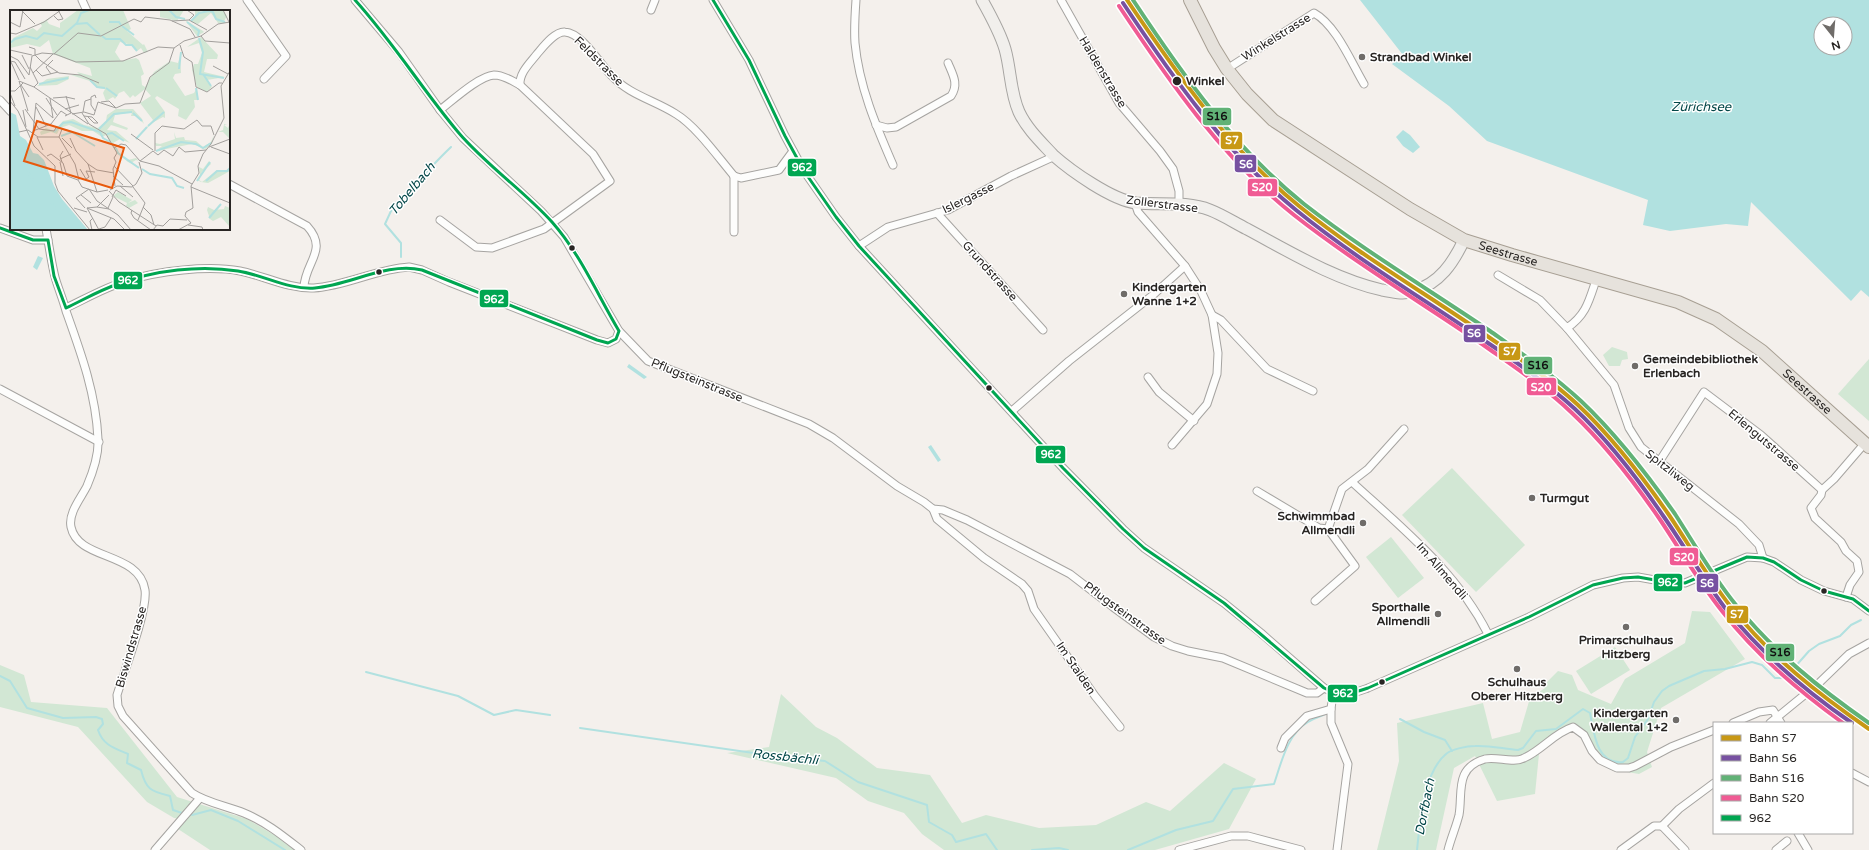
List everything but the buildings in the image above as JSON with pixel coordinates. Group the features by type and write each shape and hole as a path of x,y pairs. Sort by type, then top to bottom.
{"main road":[{"name":"Seestrasse","path":"1190,0 1214,48 1227,69 1247,94 1273,120 1410,209 1464,240 1596,280 1678,302 1722,322 1762,350 1867,445"}],"street":[{"path":"82,0 87,10"},
{"path":"247,0 286,56 264,79"},
{"name":"Pflugsteinstrasse","path":"355,0 399,52 440,110 463,138 564,237 619,331 652,363 809,424 833,438 897,486 924,502 933,509 937,519 984,558 1022,584 1028,591 1034,609"},
{"path":"651,10 655,0"},
{"path":"713,0 749,60 793,151 818,193 859,246 1063,468 1123,529 1144,548 1230,608 1324,688 1334,693 1349,696 1432,661 1488,634 1529,617 1593,585 1623,578 1638,577 1666,582 1685,583 1741,559 1762,558 1774,562 1801,580 1824,592 1857,601 1869,611"},
{"path":"856,0 855,42 860,75 876,125 893,165"},
{"name":"Zollerstrasse","path":"982,0 994,20 1005,50 1012,95 1030,130 1054,156 1102,190 1118,198 1134,203 1179,204 1209,210 1327,271 1370,287 1398,293 1413,292 1429,284 1442,274 1455,260 1464,240"},
{"name":"Haldenstrasse","path":"1061,0 1119,103 1160,151 1173,169 1179,191 1179,204"},
{"name":"Winkelstrasse","path":"1227,69 1314,13 1321,17 1339,41 1364,84"},
{"name":"Feldstrasse","path":"520,85 520,78 540,51 558,34 564,32 570,33 584,43 604,68 621,85 644,99 676,114 690,125 734,176"},
{"path":"876,125 887,128 896,127 951,96 955,90 955,80 948,63"},
{"path":"440,110 482,79 494,75 506,77 520,85 593,154 610,181 544,229 489,248 476,247 440,220"},
{"path":"0,100 10,111"},
{"path":"734,232 734,176 741,178 779,170 793,151"},
{"name":"Islergasse","path":"859,246 888,227 948,210 1011,176 1054,156"},
{"path":"230,185 307,226 314,234 317,243 317,250 306,272 304,287"},
{"path":"1134,203 1138,212 1185,266 1201,291 1212,315 1218,353 1217,374 1207,404 1172,445"},
{"name":"Grundstrasse","path":"937,213 1043,330"},
{"path":"0,228 33,240 48,240"},
{"name":"Biswindstrasse","path":"46,230 54,276 66,308 90,384 97,420 98,442 93,471 73,512 71,528 76,539 85,546 130,567 141,577 145,591 144,610 117,695 118,706 123,716 184,786 200,798 245,814 265,823 302,850"},
{"path":"1012,411 1069,361 1153,295 1185,266"},
{"path":"66,308 125,281 142,276 197,269 223,269 241,272 290,285 304,287 329,286 398,268 416,268 597,340 608,343 616,339 619,331"},
{"name":"Spitzliweg","path":"1498,275 1540,300 1567,328 1614,385 1629,428 1641,447 1739,524 1759,545 1762,558"},
{"path":"1567,328 1578,321 1588,303 1596,280"},
{"path":"1212,315 1221,320 1267,369 1313,391"},
{"path":"1148,377 1159,392 1194,421"},
{"path":"0,389 98,442"},
{"name":"Erlengutstrasse","path":"1660,462 1704,392 1761,435 1822,490"},
{"path":"1328,529 1342,488 1368,469 1404,429"},
{"path":"1846,597 1850,585 1860,568 1857,562 1846,551 1842,542 1815,518 1811,508 1821,495 1822,490 1867,445"},
{"name":"Im Allmendli","path":"1352,482 1430,553 1480,618 1488,634"},
{"path":"1258,491 1318,528 1328,529 1355,566 1315,601"},
{"name":"Pflugsteinstrasse","path":"933,509 943,510 967,520 1070,574 1113,608 1154,636 1172,646 1223,658 1307,693 1317,693 1324,688"},
{"name":"Im Stalden","path":"1034,609 1095,696 1120,727"},
{"path":"1736,722 1773,710 1779,720 1799,699 1849,654 1869,643"},
{"path":"1334,693 1331,709 1331,723 1348,764 1337,850"},
{"path":"1281,748 1285,738 1306,716 1331,709"},
{"path":"1448,850 1459,813 1460,789 1462,781 1469,769 1478,762 1488,758 1523,759 1560,733 1573,727 1584,735 1592,751 1600,760 1617,768 1629,768 1671,747 1713,730"},
{"path":"1853,774 1869,782"},
{"path":"1621,850 1654,826 1662,826 1679,809 1713,784"},
{"path":"155,850 200,798"},
{"path":"1662,826 1685,850"},
{"path":"1799,834 1808,850"},
{"path":"1179,850 1231,836 1248,836 1301,850"},
{"path":"1776,850 1787,841"}],"green space":[{"path":"1612,347 1627,352 1628,359 1622,360 1620,366 1609,366 1603,355"},
{"path":"1869,359 1869,421 1838,394"},
{"path":"1452,468 1525,545 1476,592 1402,515"},
{"path":"1391,537 1424,578 1398,598 1366,557"},
{"path":"1692,611 1710,612 1745,659 1661,708 1647,752 1652,767 1639,774 1609,769 1585,733 1560,731 1540,744 1535,794 1497,801 1475,756 1454,768 1436,850 1377,850 1399,761 1397,723 1483,703 1492,739 1520,732 1530,698 1545,688 1542,687 1558,671 1572,675 1578,690 1611,704 1625,679 1685,643"},
{"path":"1615,647 1630,670 1591,694 1576,671"},
{"path":"0,665 24,675 31,702 107,708 177,797 247,819 276,836 294,850 210,850 175,827 181,819 174,818 147,802 78,727 0,707"},
{"path":"781,694 816,727 837,738 877,768 930,775 962,823 986,815 1039,828 1096,825 1146,802 1170,811 1224,763 1256,779 1229,829 1155,850 944,850 922,834 904,813 868,801 836,778 727,753 769,747"}],"water":[{"name":"Zürichsee","path":"1360,0 1869,0 1869,297 1861,290 1851,301 1751,202 1748,226 1726,224 1670,231 1643,225 1648,200 1487,141 1449,106 1392,64 1403,55"},
{"path":"1403,130 1410,135 1420,147 1413,153 1403,146 1396,137"},
{"path":"38,256 43,258 37,270 33,267"},
{"path":"629,364 647,377 644,379 627,367"},
{"path":"931,445 941,460 938,462 928,447"}],"waterway":[{"name":"Tobelbach","path":"401,257 401,243 385,224 391,211 451,147"},
{"name":"Dorfbach","path":"1794,668 1809,651 1819,644 1840,636 1851,625 1861,620"},
{"name":"Dorfbach","path":"1417,850 1421,813 1432,773 1438,762 1446,754 1452,751 1472,746 1518,750 1523,748 1536,731 1556,729 1583,709 1590,713 1595,738 1602,753 1614,762 1623,762 1628,758 1635,737 1648,719 1654,702 1662,691 1669,686 1704,671 1725,669 1752,662 1762,665 1775,678 1784,678"},
{"path":"366,672 458,696 494,715 516,710 550,715"},
{"path":"0,676 10,681 27,708 63,718 96,717 102,719 103,724 98,730 106,743 128,754 127,763 141,770 147,786 158,793 170,796 173,810 182,813"},
{"name":"Rossbächli","path":"1128,850 1176,830 1213,821 1233,789 1274,784 1282,759 1295,734 1308,722 1325,714"},
{"name":"Rossbächli","path":"1400,719 1424,732 1445,740 1452,751"},
{"name":"Rossbächli","path":"580,728 774,756 825,761 858,782 927,805 929,822 952,835 956,842 986,834 997,850"},
{"path":"192,815 211,810 238,821 285,850"},
{"name":"Rossbächli","path":"1032,850 1059,848 1068,850"}],"rail line":[{"name":"S7","path":"1127,0 1185,83 1227,135 1274,184 1299,206 1345,241 1513,354 1546,378 1578,405 1615,444 1638,472 1669,515 1715,585 1746,625 1778,658 1813,688 1869,729"},
{"name":"S16","path":"1133,0 1190,82 1232,134 1255,159 1304,204 1326,221 1490,331 1548,373 1581,401 1607,427 1654,484 1675,514 1704,561 1736,605 1751,622 1798,669 1869,723"},
{"name":"S6","path":"1123,3 1161,59 1202,113 1223,139 1270,188 1342,245 1533,374 1588,421 1611,447 1644,489 1672,528 1717,597 1739,625 1768,655 1800,684 1851,722"},
{"name":"S20","path":"1119,6 1157,62 1198,117 1243,169 1268,193 1294,215 1340,249 1482,344 1528,377 1562,403 1585,425 1620,465 1641,493 1706,589 1735,627 1778,671 1842,722"}],"transit line":[{"name":"962","path":"0,228 33,240 48,240 54,276 66,308 98,292 132,279 178,270 223,269 248,273 295,287 315,288 342,283 382,271 409,268 422,270 597,340 608,343 616,339 619,331 580,261 552,222 541,210 480,155 458,132 382,32 355,0"},
{"name":"962","path":"713,0 749,60 785,136 804,171 836,217 859,246 1063,468 1123,529 1144,548 1224,603 1324,688 1340,693 1356,692 1368,688 1529,617 1593,585 1623,578 1638,577 1666,582 1685,583 1747,557 1763,558 1774,562 1801,580 1824,591 1853,599 1869,611"}],"place":[{"name":"Strandbad Winkel","path":"1362,57"},
{"name":"Winkel","path":"1177,81"},
{"name":"Kindergarten Wanne 1+2","path":"1124,294"},
{"name":"Gemeindebibliothek Erlenbach","path":"1635,366"},
{"name":"Turmgut","path":"1532,498"},
{"name":"Schwimmbad Allmendli","path":"1363,523"},
{"name":"Sporthalle Allmendli","path":"1438,614"},
{"name":"Primarschulhaus Hitzberg","path":"1626,627"},
{"name":"Schulhaus Oberer Hitzberg","path":"1517,669"},
{"name":"Kindergarten Wallental 1+2","path":"1676,720"}]}
